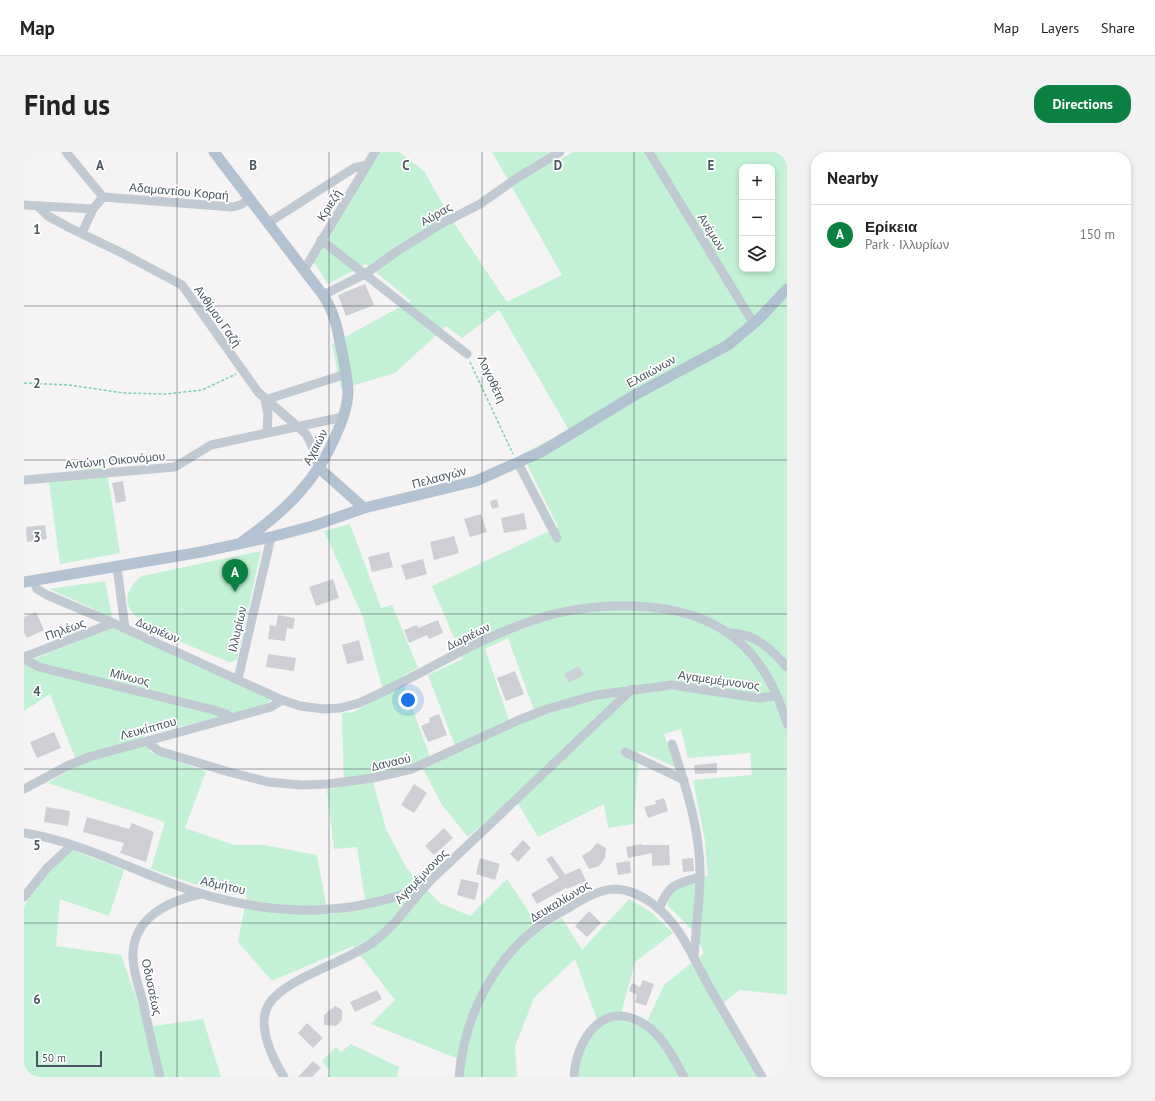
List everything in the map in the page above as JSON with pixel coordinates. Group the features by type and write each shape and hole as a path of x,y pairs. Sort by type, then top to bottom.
{"main road":[{"name":"Αχαιών","path":"28,581 117,567 237,544 272,520 292,502 319,468 334,442 343,417 348,393 337,323 332,310 304,270 214,152"},
{"name":"Ελαιώνων","path":"518,463 573,434 635,395 728,345 754,324 787,289"},
{"name":"Πελασγών","path":"237,544 314,526 364,508 462,486 518,463"},
{"path":"319,468 364,508"}],"street":[{"path":"66,152 103,197 93,210 82,232"},
{"name":"Κριεζή","path":"304,270 374,152"},
{"name":"Αύρας","path":"322,295 365,274 398,250 441,224 480,204 517,178 560,152"},
{"name":"Ανέμων","path":"649,152 754,324"},
{"path":"268,223 354,168 367,165"},
{"name":"Αδαμαντίου Κοραή","path":"103,197 232,207 240,206 250,199"},
{"path":"24,205 93,210"},
{"name":"Ανθίμου Γαζή","path":"38,206 48,216 68,227 82,232 178,282 188,293 242,371 265,400 300,428 310,442 319,468"},
{"name":"Λογοθέτη","path":"321,240 467,354"},
{"path":"267,432 268,414 265,400 346,374"},
{"name":"Αντώνη Οικονόμου","path":"24,480 175,467 211,445 267,432 300,428 343,417"},
{"path":"518,463 557,538"},
{"name":"Ιλλυρίων","path":"238,679 271,537"},
{"name":"Δωριέων","path":"117,567 125,628"},
{"name":"Δωριέων","path":"28,581 42,592 125,628 282,700 317,709 332,709 354,704 513,628 550,615 577,609 627,606 671,609 707,620 730,633 761,668 777,696 787,724"},
{"name":"Πηλέως","path":"24,658 113,623"},
{"path":"730,633 748,635 758,639 787,667"},
{"name":"Μίνωος","path":"24,658 35,666 214,710 226,714 231,718"},
{"name":"Αγαμεμέμνονος","path":"632,689 672,685 758,698 777,696"},
{"name":"Δαναού","path":"149,741 151,745 159,751 255,779 290,784 328,784 368,779 412,769 426,764 496,729 534,714 585,698 632,689"},
{"name":"Αγαμέμνονος","path":"284,1077 264,1032 263,1018 270,1002 285,988 354,954 376,940 423,888 632,689"},
{"name":"Λευκίππου","path":"24,789 81,760 271,707 282,700"},
{"path":"672,744 684,780 695,825 700,877 694,958"},
{"path":"625,752 684,780"},
{"name":"Αδμήτου","path":"24,833 72,845 203,894 270,907 320,910 380,902 423,888"},
{"path":"24,897 47,868 72,845"},
{"path":"659,909 666,892 674,884 700,877"},
{"name":"Δευκαλίωνος","path":"459,1077 466,1035 480,998 492,977 508,955 530,932 573,904 602,890 614,889 634,893 659,909 677,927 762,1077"},
{"name":"Οδυσσέως","path":"160,1077 134,965 133,950 135,939 142,926 162,908 178,899 203,894"},
{"path":"574,1077 581,1045 588,1033 602,1020 617,1017 625,1017 640,1022 653,1031 668,1049 684,1077"}],"path":[{"name":"Λογοθέτη","path":"467,354 518,463"},
{"path":"24,383 69,385 124,393 180,393 195,392 209,388 242,371"}],"green space":[{"path":"378,152 399,152 424,171 450,217 507,302 562,275 492,152 549,152 556,162 573,152 787,152 787,995 740,990 721,1005 759,1077 578,1077 584,1049 590,1037 599,1025 575,959 534,998 515,1046 517,1077 461,1077 461,1060 371,1024 395,1000 353,946 272,981 238,942 247,895 203,887 151,869 165,822 48,783 78,765 50,694 24,711 24,663 114,627 271,699 267,704 250,710 143,735 150,752 206,771 185,828 234,845 264,845 317,855 328,915 366,907 357,847 334,849 327,790 344,786 342,713 354,712 384,695 363,617 324,531 350,524 381,608 392,605 418,668 401,677 433,765 457,751 428,675 463,659 432,586 558,527 522,454 569,430 499,310 462,338 446,326 395,373 341,389 332,344 411,301 366,264 328,284 313,261","holes":["508,638 536,716 511,726 485,649","681,729 688,758 750,753 752,775 693,780 705,841 708,876 687,882 668,893 668,906 694,932 704,953 664,985 645,1026 620,1018 635,962 673,933 651,912 629,899 582,950 562,918 541,930 507,879 470,916 440,903 407,869 386,829 373,782 420,763 442,805 468,837 514,797 538,837 604,804 608,828 634,824 639,751 675,767 664,734"]},
{"path":"106,466 120,553 60,564 48,475"},
{"path":"261,551 237,660 229,662 162,633 139,619 129,607 127,597 131,587 142,576"},
{"path":"105,581 114,627 94,609 49,589"},
{"path":"70,849 124,870 109,916 60,899 56,946 121,955 147,1027 203,1019 221,1077 24,1077 24,907 31,892"},
{"path":"351,1044 399,1067 397,1077 327,1077 330,1071 322,1061 336,1047 341,1052"}],"building":[{"path":"365,284 374,305 346,316 338,295"},
{"path":"123,481 126,501 116,503 112,483"},
{"path":"497,499 499,507 492,509 490,501"},
{"path":"524,513 527,529 504,533 501,518"},
{"path":"481,514 487,532 470,537 464,519"},
{"path":"45,525 47,539 27,542 26,527"},
{"path":"454,536 459,553 434,560 430,542"},
{"path":"389,552 393,567 372,572 368,557"},
{"path":"423,559 427,574 406,580 401,565"},
{"path":"333,579 339,598 316,606 309,587"},
{"path":"36,612 44,630 27,638 24,632 24,617"},
{"path":"278,615 295,618 293,629 287,628 285,641 268,639 270,625 276,626"},
{"path":"438,620 443,633 429,639 427,635 409,643 404,630 417,625 418,628"},
{"path":"359,640 364,660 347,664 342,645"},
{"path":"268,654 296,658 294,671 266,667"},
{"path":"579,666 584,675 569,683 564,674"},
{"path":"515,671 524,694 506,701 497,678"},
{"path":"439,714 447,735 428,742 421,726 430,722 429,718"},
{"path":"54,732 61,748 37,758 30,742"},
{"path":"717,763 717,773 695,774 694,765"},
{"path":"414,784 427,793 414,813 401,805"},
{"path":"664,798 668,811 648,818 644,807 656,804 655,801"},
{"path":"46,807 70,811 68,826 44,822"},
{"path":"87,817 129,829 132,823 154,832 146,862 120,853 124,843 83,832"},
{"path":"444,828 453,838 434,855 425,846"},
{"path":"523,840 531,848 518,862 510,854"},
{"path":"597,843 606,848 605,858 599,866 589,869 582,856 590,851"},
{"path":"642,844 669,845 670,865 652,866 652,853 628,858 626,847"},
{"path":"552,856 565,874 562,876 580,868 586,881 567,889 566,888 537,904 531,894 559,878 546,859"},
{"path":"480,858 500,864 495,880 476,874"},
{"path":"693,858 694,871 683,872 682,859"},
{"path":"630,861 631,873 618,875 616,863"},
{"path":"461,879 479,883 475,900 457,895"},
{"path":"589,911 601,923 587,937 575,926"},
{"path":"643,980 654,984 646,1006 635,1002 637,995 629,991 632,983 640,987"},
{"path":"377,990 382,999 355,1012 350,1002"},
{"path":"335,1006 342,1010 342,1020 336,1026 324,1025 324,1015"},
{"path":"307,1023 323,1038 313,1048 298,1033"},
{"path":"313,1061 321,1068 312,1077 298,1077"}],"place":[{"name":"Ερίκεια","path":"235,592"}]}
